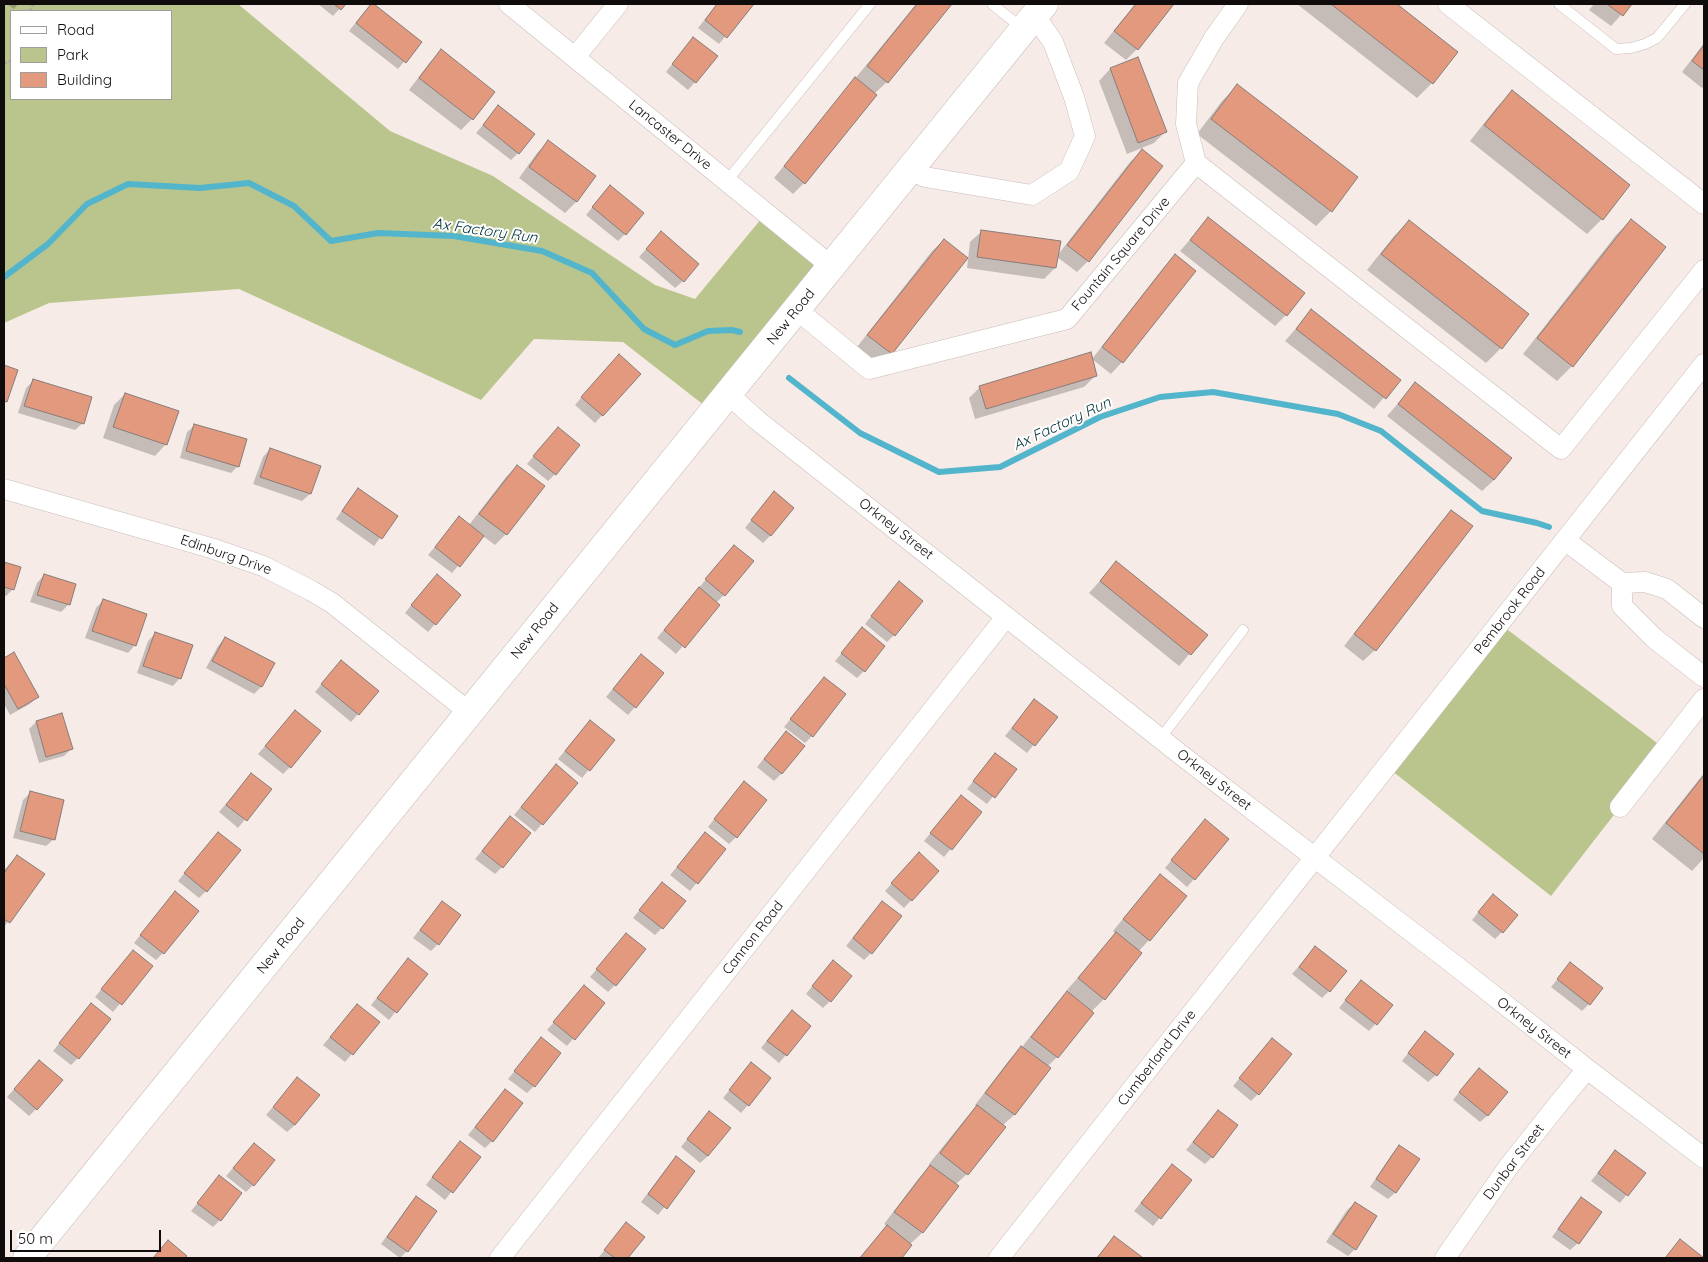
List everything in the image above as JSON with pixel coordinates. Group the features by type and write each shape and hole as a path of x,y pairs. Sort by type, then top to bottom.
{"street":[{"name":"Lancaster Drive","path":"509,4 831,266"},
{"path":"575,57 618,4"},
{"path":"1238,4 1214,38 1188,82 1186,124 1196,164 1561,449 1704,270"},
{"path":"1448,4 1704,204"},
{"path":"910,170 925,177 1032,195 1069,172 1085,136 1074,97 1053,42 1034,16"},
{"name":"New Road","path":"27,1258 469,712 729,395 1034,16"},
{"name":"Fountain Square Drive","path":"797,310 869,369 1067,319 1196,164"},
{"name":"Pembrook Road","path":"1314,858 1704,364"},
{"name":"Orkney Street","path":"729,395 757,420 1160,739 1704,1158"},
{"name":"Edinburg Drive","path":"4,489 211,548 263,566 332,603 469,712"},
{"path":"1566,541 1622,583 1644,582 1667,589 1704,618"},
{"path":"1622,583 1622,606 1654,638 1704,677"},
{"name":"Cannon Road","path":"500,1258 1006,617"},
{"path":"1620,807 1704,699"},
{"name":"Cumberland Drive","path":"999,1258 1314,858"},
{"name":"Dunbar Street","path":"1445,1258 1509,1166 1587,1069"}],"lane":[{"path":"727,181 870,4"},
{"path":"992,4 1034,16"},
{"path":"1560,4 1616,49 1631,48 1658,38 1685,4"},
{"path":"1160,739 1243,630"}],"green space":[{"path":"4,4 238,4 390,131 493,176 655,285 695,299 766,213 831,266 714,413 623,342 534,339 481,400 239,289 49,303 4,323"},
{"path":"1500,624 1665,749 1551,896 1387,767"}],"building":[{"path":"334,4 346,4 341,10"},
{"path":"371,4 374,4 422,42 406,63 356,23"},
{"path":"717,4 754,4 727,38 705,20"},
{"path":"917,4 952,4 888,83 867,66"},
{"path":"1136,4 1174,4 1138,50 1114,31"},
{"path":"1331,4 1397,4 1458,52 1433,84"},
{"path":"1607,4 1632,4 1623,16"},
{"path":"693,37 718,56 696,83 672,64"},
{"path":"1704,45 1704,70 1692,61"},
{"path":"441,49 495,92 473,120 419,78"},
{"path":"1138,57 1167,132 1138,143 1110,68"},
{"path":"855,77 877,95 805,184 784,166"},
{"path":"1237,84 1358,177 1332,212 1211,119"},
{"path":"1512,90 1630,185 1603,220 1484,125"},
{"path":"498,105 535,134 519,154 483,125"},
{"path":"548,140 596,176 577,202 529,167"},
{"path":"1142,149 1163,166 1089,262 1067,245"},
{"path":"610,185 644,213 626,235 592,207"},
{"path":"1208,217 1305,293 1287,316 1190,240"},
{"path":"1631,219 1666,247 1573,367 1537,338"},
{"path":"1409,220 1529,314 1502,349 1381,254"},
{"path":"981,230 1061,241 1056,268 977,257"},
{"path":"661,231 699,264 684,282 646,249"},
{"path":"944,239 968,258 892,354 867,335"},
{"path":"1175,254 1196,271 1123,363 1102,347"},
{"path":"1311,309 1401,380 1386,399 1296,329"},
{"path":"1091,352 1097,376 986,409 979,386"},
{"path":"619,354 641,374 603,416 581,397"},
{"path":"4,365 18,370 7,402 4,401"},
{"path":"33,379 92,397 84,424 24,406"},
{"path":"1415,382 1512,458 1494,480 1398,404"},
{"path":"125,393 179,411 167,445 113,427"},
{"path":"194,424 247,439 239,467 186,451"},
{"path":"558,427 580,445 556,475 533,456"},
{"path":"270,448 321,466 311,494 260,477"},
{"path":"517,465 545,486 507,535 479,514"},
{"path":"358,488 398,516 382,539 342,511"},
{"path":"774,491 794,508 771,536 751,520"},
{"path":"1451,510 1473,526 1376,651 1354,634"},
{"path":"459,516 484,536 460,567 435,547"},
{"path":"734,545 754,561 725,596 705,579"},
{"path":"1116,561 1208,635 1191,655 1100,581"},
{"path":"4,562 21,567 14,590 4,587"},
{"path":"44,574 76,584 70,605 37,595"},
{"path":"437,574 461,595 436,625 411,605"},
{"path":"899,581 923,601 895,636 871,616"},
{"path":"699,587 720,605 685,648 664,630"},
{"path":"103,599 147,614 136,646 92,631"},
{"path":"862,627 885,646 865,672 841,653"},
{"path":"155,632 193,645 181,679 143,666"},
{"path":"225,637 275,663 262,687 212,661"},
{"path":"14,652 39,697 18,709 4,684 4,658"},
{"path":"641,654 664,673 636,708 613,689"},
{"path":"341,660 379,691 359,715 321,684"},
{"path":"824,677 846,694 813,737 790,719"},
{"path":"1034,699 1058,717 1035,746 1012,728"},
{"path":"295,710 321,731 291,768 265,746"},
{"path":"62,713 73,749 46,757 36,721"},
{"path":"590,720 615,740 590,771 565,751"},
{"path":"786,731 805,746 782,774 764,759"},
{"path":"995,753 1017,769 995,798 973,781"},
{"path":"556,764 578,783 543,825 521,807"},
{"path":"251,773 272,789 247,821 226,805"},
{"path":"1704,775 1704,854 1666,823"},
{"path":"744,781 767,800 737,838 714,819"},
{"path":"30,791 64,800 55,840 20,831"},
{"path":"961,795 982,812 952,850 930,833"},
{"path":"510,816 531,833 503,868 482,851"},
{"path":"1205,819 1229,839 1195,880 1171,860"},
{"path":"218,832 241,850 207,892 184,873"},
{"path":"705,832 726,849 698,884 677,867"},
{"path":"919,852 939,871 912,901 891,883"},
{"path":"17,855 45,874 10,923 4,919 4,873"},
{"path":"1160,874 1187,896 1150,941 1123,919"},
{"path":"662,882 686,901 663,929 639,910"},
{"path":"175,891 199,911 164,954 140,935"},
{"path":"1493,894 1518,915 1503,933 1478,912"},
{"path":"442,901 461,915 439,945 420,930"},
{"path":"882,901 902,916 872,954 853,938"},
{"path":"1116,932 1142,953 1105,1000 1078,978"},
{"path":"626,933 646,949 616,986 596,969"},
{"path":"1315,946 1347,971 1330,992 1299,967"},
{"path":"133,950 153,966 122,1005 101,989"},
{"path":"408,958 428,974 397,1013 377,998"},
{"path":"833,960 852,976 831,1002 812,986"},
{"path":"1570,962 1603,988 1590,1005 1557,979"},
{"path":"1361,980 1393,1005 1377,1025 1345,1000"},
{"path":"584,985 605,1003 575,1040 553,1022"},
{"path":"1067,991 1094,1013 1058,1058 1031,1037"},
{"path":"91,1003 111,1019 79,1059 59,1043"},
{"path":"357,1004 380,1022 353,1055 330,1037"},
{"path":"792,1010 811,1026 787,1056 767,1041"},
{"path":"1425,1031 1454,1054 1437,1076 1408,1053"},
{"path":"541,1037 561,1053 535,1087 514,1071"},
{"path":"1272,1038 1292,1054 1259,1095 1239,1078"},
{"path":"1021,1046 1051,1068 1015,1115 985,1093"},
{"path":"39,1060 63,1080 37,1110 14,1089"},
{"path":"751,1062 771,1078 749,1106 729,1090"},
{"path":"1479,1068 1508,1092 1488,1116 1459,1092"},
{"path":"297,1077 320,1095 295,1125 273,1107"},
{"path":"505,1089 523,1103 493,1142 475,1127"},
{"path":"977,1105 1006,1127 968,1175 940,1153"},
{"path":"1218,1110 1238,1125 1213,1158 1193,1142"},
{"path":"709,1111 731,1128 708,1156 687,1139"},
{"path":"460,1141 481,1157 453,1193 432,1177"},
{"path":"254,1143 275,1160 254,1186 233,1168"},
{"path":"1399,1145 1420,1159 1396,1193 1376,1179"},
{"path":"1615,1150 1646,1173 1628,1196 1598,1173"},
{"path":"676,1156 695,1171 667,1209 648,1194"},
{"path":"1172,1164 1192,1180 1161,1219 1141,1203"},
{"path":"930,1165 959,1186 923,1233 894,1212"},
{"path":"219,1175 242,1193 221,1221 197,1203"},
{"path":"416,1196 437,1211 408,1252 387,1237"},
{"path":"1581,1197 1602,1212 1579,1244 1558,1229"},
{"path":"1355,1202 1377,1216 1356,1250 1333,1234"},
{"path":"626,1222 645,1237 628,1258 615,1258 604,1250"},
{"path":"887,1225 912,1245 902,1258 860,1258"},
{"path":"1114,1236 1142,1257 1142,1258 1097,1258"},
{"path":"1680,1239 1704,1258 1665,1258"},
{"path":"168,1240 187,1256 185,1258 153,1258"}],"waterway":[{"name":"Ax Factory Run","path":"4,277 48,244 87,204 128,184 200,188 249,183 294,206 331,241 378,233 454,236 542,251 592,273 644,329 675,345 708,331 732,330 740,332"},
{"name":"Ax Factory Run","path":"789,378 860,433 939,472 1000,467 1100,417 1160,397 1213,392 1338,414 1381,431 1482,511 1549,527"}]}
